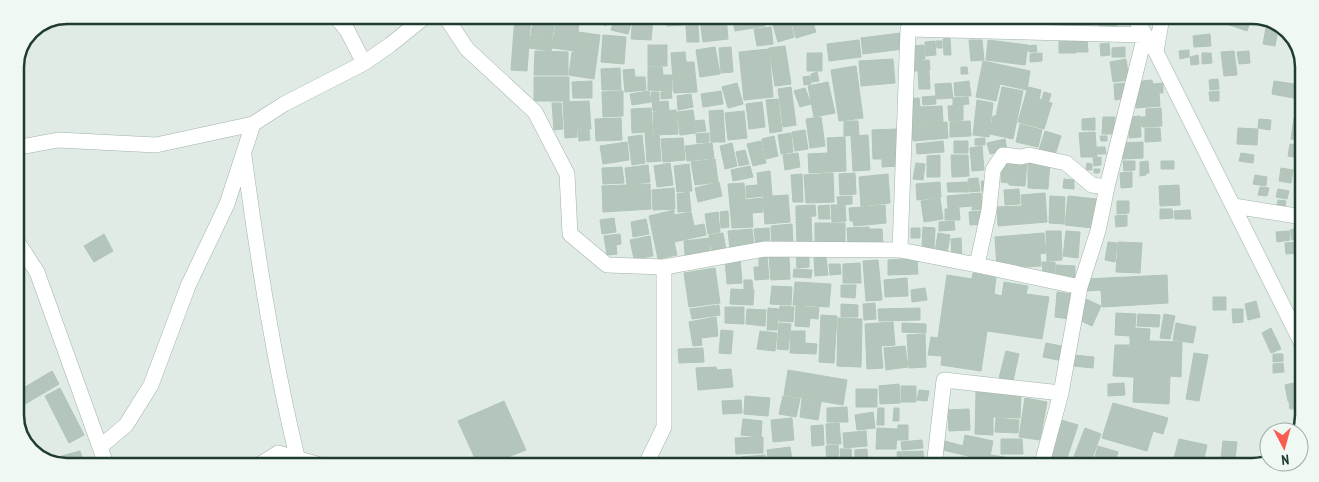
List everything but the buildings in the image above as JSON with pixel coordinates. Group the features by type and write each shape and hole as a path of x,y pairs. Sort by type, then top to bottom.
{"street":[{"path":"341,24 347,30 364,63"},
{"path":"24,146 58,140 156,145 253,124 284,104 364,63 416,24"},
{"path":"451,24 467,49 535,112 567,174 570,234 607,265 664,267 765,249 900,250 1080,287"},
{"path":"1138,24 1156,52 1295,330"},
{"path":"1156,52 1161,24"},
{"path":"900,250 908,29 1145,35"},
{"path":"1043,458 1061,393 1080,287 1098,231 1107,187 1145,35"},
{"path":"100,447 126,425 151,385 188,286 227,204 253,124"},
{"path":"244,152 255,241 274,354 298,458"},
{"path":"977,265 989,210 993,170 1003,155 1029,156 1066,163 1092,185 1107,187"},
{"path":"1234,206 1295,216"},
{"path":"24,252 37,272 104,458"},
{"path":"648,458 664,427 664,267"},
{"path":"935,458 944,380 1061,393"},
{"path":"270,458 278,453 290,458"}]}
